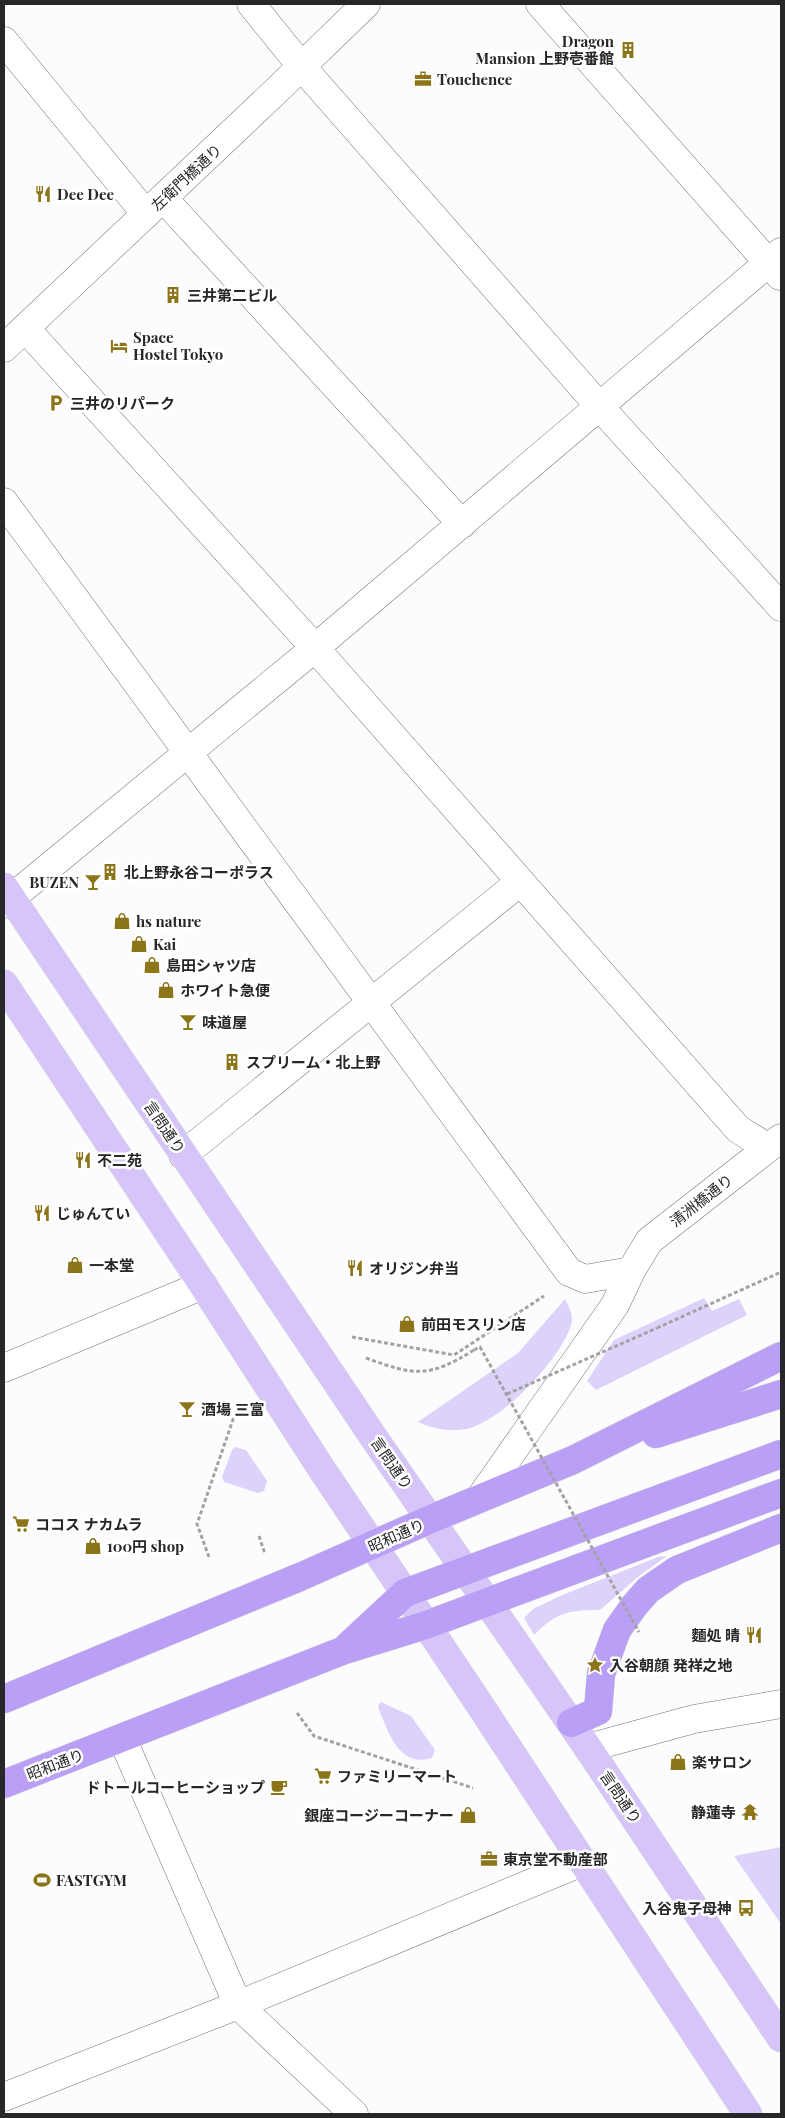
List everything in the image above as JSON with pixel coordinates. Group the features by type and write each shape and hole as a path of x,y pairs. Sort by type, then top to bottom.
{"highway":[{"name":"昭和通り","path":"4,1699 573,1460 781,1356"},
{"path":"573,1460 781,1394"},
{"path":"342,1652 405,1593 781,1454"},
{"name":"昭和通り","path":"4,1784 342,1652 426,1625 781,1493"},
{"path":"571,1723 598,1711 601,1674 618,1630 634,1606 648,1590 677,1570 781,1528"}],"main road":[{"name":"言問通り","path":"6,896 588,1748 781,2038"},
{"path":"4,984 203,1285 320,1468 374,1545 748,2114"}],"street":[{"path":"251,4 302,67 600,408 781,607"},
{"name":"左衛門橋通り","path":"4,348 302,67 366,4"},
{"path":"6,896 315,648 600,408 777,264 540,4"},
{"path":"4,42 155,206 462,524"},
{"path":"25,328 315,648 738,1129 777,1149"},
{"path":"4,502 569,1272 585,1279 632,1270"},
{"path":"184,1155 520,882"},
{"name":"清洲橋通り","path":"480,1498 615,1305 648,1242 777,1149"},
{"path":"4,1368 203,1285"},
{"path":"588,1748 694,1718 781,1704"},
{"path":"122,1738 238,2005 354,2114"},
{"path":"4,2097 238,2005 582,1862"}],"path":[{"path":"507,1394 781,1272"},
{"path":"352,1337 454,1355 552,1291"},
{"path":"366,1358 397,1370 431,1371 448,1366 480,1347 639,1632"},
{"path":"209,1557 197,1524 238,1404"},
{"path":"257,1554 264,1551 259,1536"},
{"path":"297,1713 314,1736 473,1788"}],"shaded area":[{"path":"704,1298 712,1311 739,1299 747,1315 596,1390 587,1381 614,1340"},
{"path":"565,1299 572,1318 565,1339 543,1371 513,1402 481,1424 467,1429 442,1429 418,1422 518,1353"},
{"path":"235,1447 246,1450 267,1481 264,1491 258,1493 224,1482 222,1477 232,1450"},
{"path":"667,1556 639,1576 600,1610 564,1614 549,1621 534,1635 524,1618 533,1609 560,1596 658,1557"},
{"path":"381,1702 411,1716 435,1750 432,1758 421,1760 411,1758 403,1753 391,1738 387,1729 378,1706"},
{"path":"781,1847 781,1924 734,1856"}],"place":[{"name":"Dragon Mansion 上野壱番館","path":"628,50"},
{"name":"Touchence","path":"423,79"},
{"name":"Dee Dee","path":"43,194"},
{"name":"三井第二ビル","path":"173,295"},
{"name":"Space Hostel Tokyo","path":"119,346"},
{"name":"三井のリパーク","path":"56,403"},
{"name":"北上野永谷コーポラス","path":"110,872"},
{"name":"BUZEN","path":"93,882"},
{"name":"hs nature","path":"122,921"},
{"name":"Kai","path":"139,944"},
{"name":"島田シャツ店","path":"152,965"},
{"name":"ホワイト急便","path":"166,990"},
{"name":"味道屋","path":"188,1022"},
{"name":"スプリーム・北上野","path":"232,1062"},
{"name":"不二苑","path":"83,1160"},
{"name":"じゅんてい","path":"42,1213"},
{"name":"一本堂","path":"75,1265"},
{"name":"オリジン弁当","path":"355,1268"},
{"name":"前田モスリン店","path":"407,1324"},
{"name":"酒場 三富","path":"187,1409"},
{"name":"ココス ナカムラ","path":"21,1524"},
{"name":"100円 shop","path":"93,1546"},
{"name":"麵処 晴","path":"754,1635"},
{"name":"入谷朝顔 発祥之地","path":"595,1665"},
{"name":"楽サロン","path":"678,1762"},
{"name":"ファミリーマート","path":"323,1776"},
{"name":"ドトールコーヒーショップ","path":"279,1787"},
{"name":"静蓮寺","path":"750,1812"},
{"name":"銀座コージーコーナー","path":"468,1815"},
{"name":"東京堂不動産部","path":"489,1859"},
{"name":"FASTGYM","path":"42,1880"},
{"name":"入谷鬼子母神","path":"746,1908"}]}
